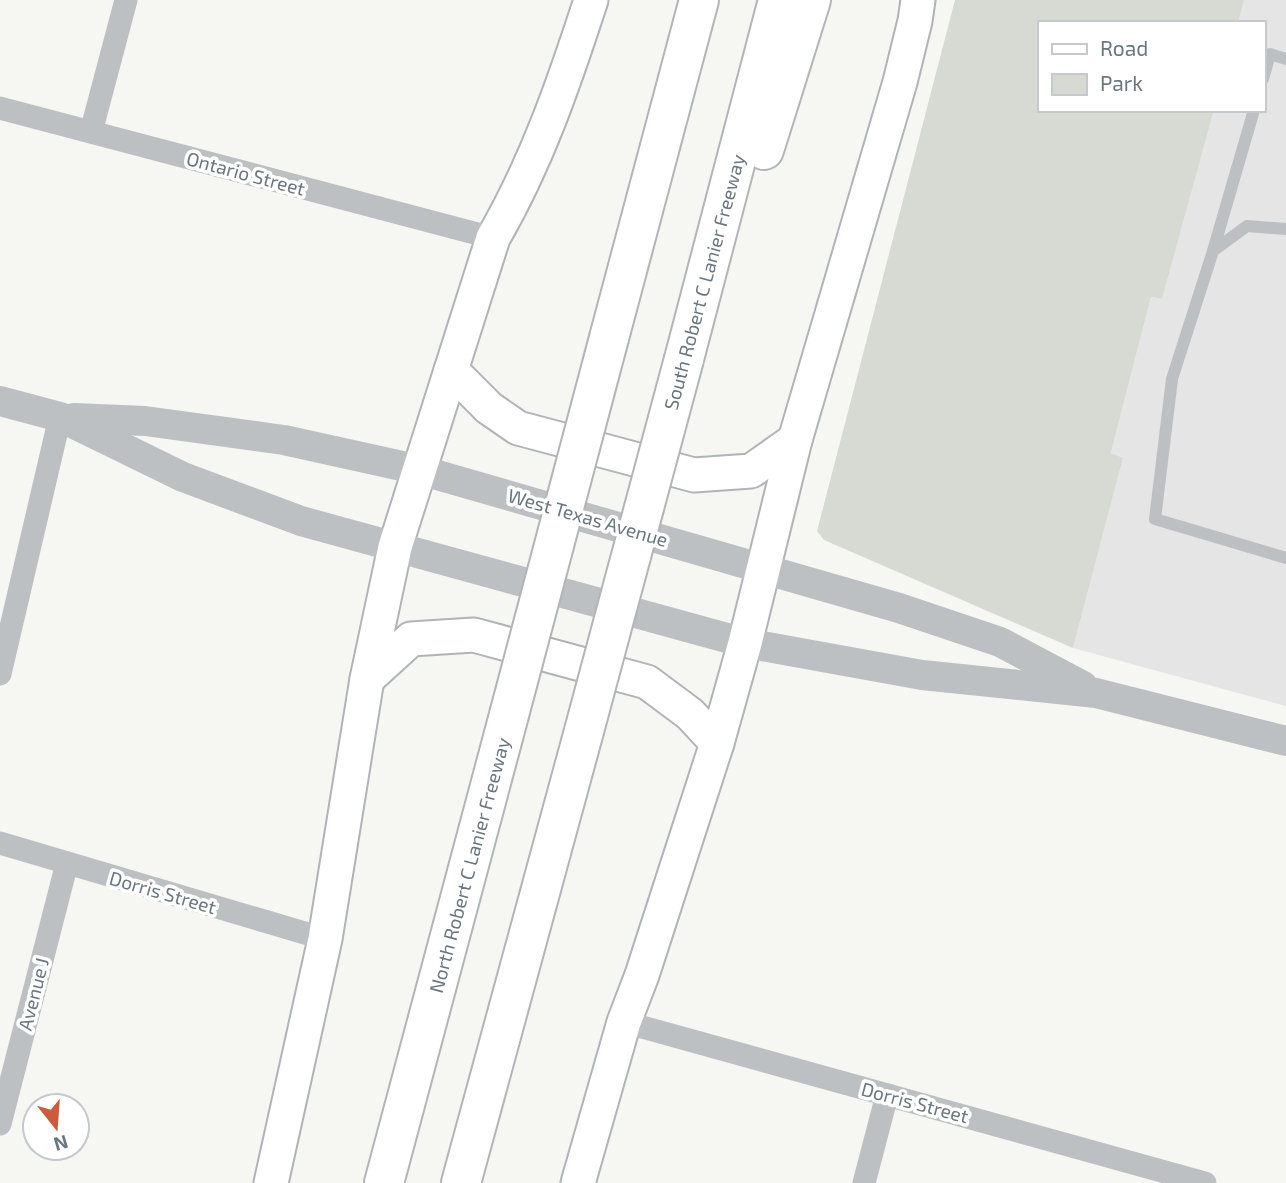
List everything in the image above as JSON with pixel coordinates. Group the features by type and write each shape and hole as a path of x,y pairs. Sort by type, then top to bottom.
{"highway":[{"path":"651,184 687,0"},
{"path":"651,184 699,0"},
{"name":"South Robert C Lanier Freeway","path":"461,1183 629,565 778,0"},
{"path":"712,251 761,162 811,0"},
{"name":"North Robert C Lanier Freeway","path":"384,1183 651,184"}],"main road":[{"path":"271,1183 325,939 367,679 395,547 493,238 518,195 556,106 591,0"},
{"path":"578,1183 624,1022 642,975 717,743 745,643 795,440 900,82 918,0"},
{"path":"451,370 489,408 517,428 694,475 751,471 795,440"},
{"path":"367,679 411,639 474,635 647,682 690,714 717,743"}],"street":[{"path":"91,132 126,0"},
{"name":"Ontario Street","path":"0,108 493,238"},
{"name":"West Texas Avenue","path":"0,401 60,418 183,477 301,521 745,643 922,675 1096,693 1286,741"},
{"path":"0,674 60,418"},
{"name":"West Texas Avenue","path":"60,418 145,421 284,440 420,470 899,608 1000,642 1096,693"},
{"name":"Dorris Street","path":"0,844 325,939"},
{"name":"Avenue J","path":"0,1124 67,863"},
{"name":"Dorris Street","path":"624,1022 887,1095 1157,1177 1205,1183"},
{"path":"864,1183 887,1095"}],"lane":[{"path":"1265,72 1270,54 1286,59"},
{"path":"1253,112 1172,379 1155,519 1286,558"},
{"path":"1213,251 1247,226 1286,229"}],"shaded area":[{"path":"1244,0 1286,0 1286,706 1073,648 1123,458 1111,454 1151,297 1162,299 1213,112 1265,112 1265,21 1239,21"}],"green space":[{"path":"955,0 1244,0 1239,21 1038,21 1038,112 1213,112 1162,299 1151,297 1111,453 1123,458 1073,648 824,540 817,531"}]}
